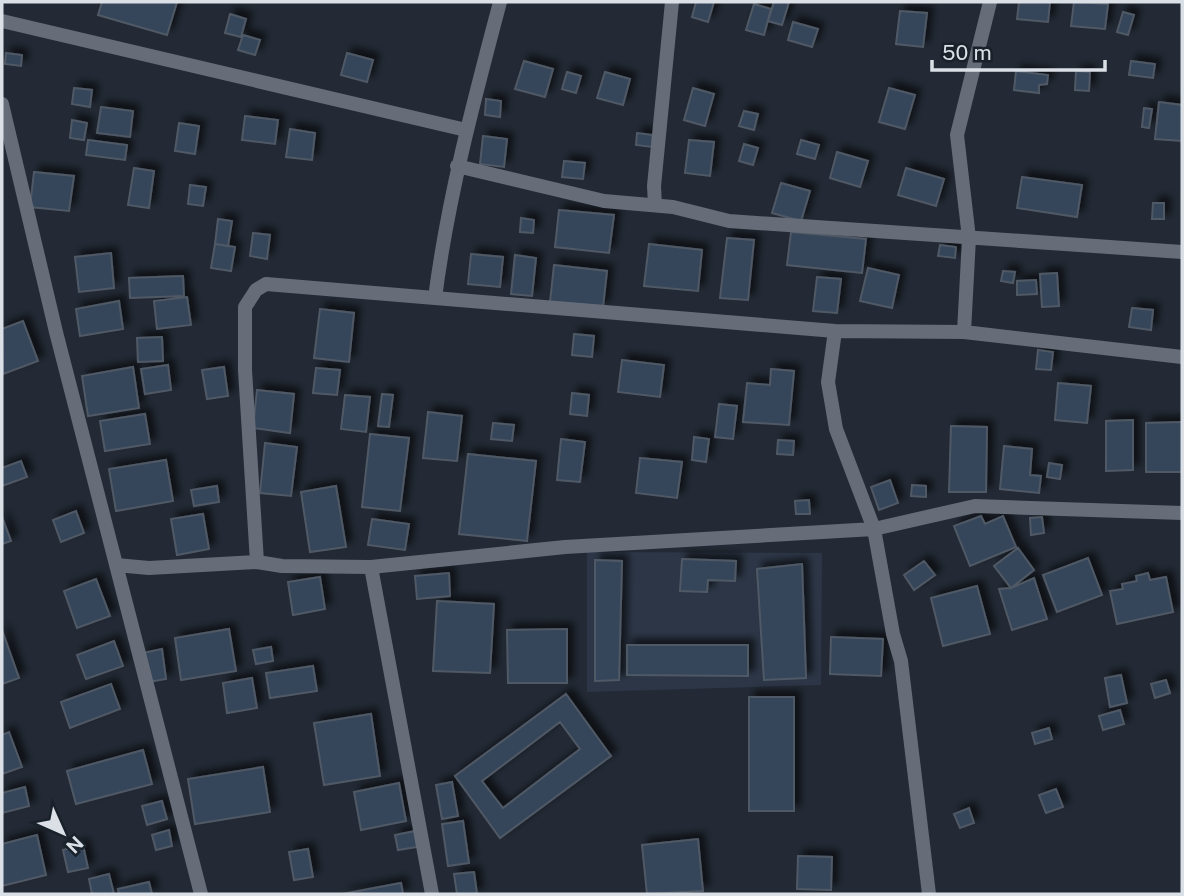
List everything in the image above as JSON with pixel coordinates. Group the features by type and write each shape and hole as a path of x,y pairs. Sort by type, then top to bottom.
{"street":[{"path":"435,298 457,166 500,2"},
{"path":"655,205 654,187 672,2"},
{"path":"964,331 969,238 957,135 990,2"},
{"path":"2,21 466,130"},
{"path":"2,104 22,195 201,894"},
{"path":"457,166 604,201 655,205 729,221 1182,252"},
{"path":"257,562 246,384 245,307 256,290 266,284 835,331 964,331 1182,357"},
{"path":"835,331 828,382 836,429 874,529 892,634 901,661 929,894"},
{"path":"116,565 149,568 257,562 282,566 371,567 565,547 874,529 975,506 1182,513"},
{"path":"371,567 432,894"}],"shaded area":[{"path":"587,552 822,553 821,685 587,692"}],"building":[{"path":"102,2 177,2 167,35 98,15"},
{"path":"696,2 714,2 708,22 692,17"},
{"path":"774,2 789,2 782,25 768,21"},
{"path":"1019,2 1050,2 1048,22 1017,19"},
{"path":"1074,2 1108,4 1105,29 1071,26"},
{"path":"754,4 771,9 764,35 746,30"},
{"path":"900,11 927,13 923,47 896,44"},
{"path":"1123,12 1134,15 1128,35 1117,32"},
{"path":"230,14 246,19 241,37 225,33"},
{"path":"793,22 818,29 812,47 788,40"},
{"path":"243,35 260,40 255,55 238,50"},
{"path":"6,53 22,55 21,66 5,64"},
{"path":"347,53 373,60 367,82 341,75"},
{"path":"524,61 553,69 545,97 515,89"},
{"path":"1131,61 1155,64 1153,78 1129,75"},
{"path":"1016,71 1048,75 1047,84 1039,85 1039,93 1014,90"},
{"path":"1076,71 1090,72 1089,91 1075,90"},
{"path":"567,72 581,76 576,93 562,89"},
{"path":"605,72 630,79 623,105 597,98"},
{"path":"74,88 92,90 90,107 72,104"},
{"path":"693,88 714,94 705,126 684,120"},
{"path":"889,88 915,95 905,129 879,122"},
{"path":"486,99 501,101 500,117 485,115"},
{"path":"1159,102 1182,105 1182,141 1155,139"},
{"path":"101,107 133,111 130,137 97,133"},
{"path":"1144,108 1152,109 1149,128 1142,127"},
{"path":"744,111 758,114 754,130 739,126"},
{"path":"245,116 278,120 275,144 242,140"},
{"path":"72,120 87,123 84,140 70,138"},
{"path":"179,123 199,126 195,154 175,151"},
{"path":"290,129 315,133 312,160 286,157"},
{"path":"637,133 653,135 652,147 636,145"},
{"path":"483,136 507,139 504,167 480,164"},
{"path":"88,140 127,145 125,160 86,155"},
{"path":"689,140 714,142 710,176 685,173"},
{"path":"801,140 819,145 815,159 797,154"},
{"path":"744,144 758,148 753,165 739,161"},
{"path":"837,152 868,161 860,187 830,178"},
{"path":"564,161 585,163 583,179 562,177"},
{"path":"134,168 154,171 149,208 128,205"},
{"path":"906,168 944,179 936,206 898,195"},
{"path":"34,172 74,176 69,211 30,207"},
{"path":"1022,177 1082,185 1077,217 1017,208"},
{"path":"781,183 810,191 801,221 772,213"},
{"path":"190,185 206,187 203,206 188,204"},
{"path":"1153,203 1164,203 1164,219 1152,219"},
{"path":"559,210 614,215 609,253 555,247"},
{"path":"521,218 534,220 533,233 520,232"},
{"path":"218,219 232,221 228,246 215,244"},
{"path":"791,232 866,239 862,273 787,265"},
{"path":"253,233 270,235 267,259 250,256"},
{"path":"727,238 754,240 748,300 720,298"},
{"path":"215,244 235,247 231,271 211,268"},
{"path":"649,244 702,250 698,291 644,286"},
{"path":"940,245 956,247 955,258 938,256"},
{"path":"111,253 114,288 79,292 75,257"},
{"path":"471,254 503,257 500,287 468,284"},
{"path":"515,255 536,258 532,296 511,294"},
{"path":"554,265 607,271 603,307 550,302"},
{"path":"868,268 899,275 892,308 860,301"},
{"path":"1003,271 1015,272 1013,283 1001,281"},
{"path":"1057,273 1059,306 1042,307 1040,274"},
{"path":"183,276 184,296 130,298 129,278"},
{"path":"817,277 841,279 837,313 813,311"},
{"path":"1036,280 1037,294 1017,295 1017,281"},
{"path":"187,297 191,325 157,329 154,301"},
{"path":"119,301 123,329 80,336 76,309"},
{"path":"1132,308 1153,310 1151,330 1129,327"},
{"path":"320,309 354,313 349,362 314,358"},
{"path":"23,321 38,361 3,374 2,329"},
{"path":"574,334 594,336 592,357 572,355"},
{"path":"162,337 163,361 138,362 137,338"},
{"path":"1038,350 1053,352 1051,370 1036,369"},
{"path":"622,360 664,365 660,397 618,392"},
{"path":"168,365 171,390 145,394 141,369"},
{"path":"133,367 139,408 88,416 82,376"},
{"path":"224,367 228,396 207,399 202,370"},
{"path":"316,368 340,370 337,395 313,393"},
{"path":"771,369 794,371 789,425 743,422 747,383 770,385"},
{"path":"1058,383 1091,386 1087,423 1055,420"},
{"path":"257,390 294,394 290,433 253,428"},
{"path":"572,393 589,395 587,416 570,414"},
{"path":"382,394 393,395 389,427 378,426"},
{"path":"345,395 370,397 366,432 341,429"},
{"path":"719,404 737,406 733,439 715,437"},
{"path":"428,412 462,416 457,461 423,458"},
{"path":"145,414 150,444 105,451 100,421"},
{"path":"1133,420 1133,470 1106,471 1106,421"},
{"path":"1182,422 1182,472 1146,472 1146,423"},
{"path":"493,423 514,425 512,441 491,439"},
{"path":"951,426 987,427 986,492 949,492"},
{"path":"370,434 409,438 400,511 362,507"},
{"path":"694,437 709,439 706,462 692,460"},
{"path":"561,439 585,442 580,482 557,480"},
{"path":"778,440 794,441 793,455 777,454"},
{"path":"265,443 297,447 291,496 260,493"},
{"path":"1004,446 1032,449 1030,475 1041,476 1039,493 1000,489"},
{"path":"468,454 536,461 527,541 459,534"},
{"path":"640,458 682,462 677,498 636,493"},
{"path":"166,460 173,501 116,511 109,469"},
{"path":"21,461 27,477 2,486 2,468"},
{"path":"1049,463 1062,465 1060,479 1047,477"},
{"path":"890,480 898,503 879,510 871,487"},
{"path":"912,485 926,486 926,497 911,496"},
{"path":"217,486 219,502 194,506 191,490"},
{"path":"336,486 346,547 310,552 301,492"},
{"path":"809,500 810,514 796,514 795,501"},
{"path":"76,511 84,533 61,542 53,520"},
{"path":"203,514 209,549 177,555 171,519"},
{"path":"981,516 985,524 1003,516 1016,547 970,566 954,526"},
{"path":"2,517 11,541 2,544"},
{"path":"1042,517 1044,533 1031,535 1030,518"},
{"path":"372,519 409,524 405,550 368,545"},
{"path":"1018,548 1034,570 1011,588 994,566"},
{"path":"1088,558 1102,595 1057,612 1043,575"},
{"path":"682,559 736,561 735,581 708,580 707,592 680,591"},
{"path":"595,560 622,561 619,680 595,681"},
{"path":"924,561 935,575 914,590 904,575"},
{"path":"802,564 806,678 764,680 757,569"},
{"path":"449,573 450,596 417,599 415,576"},
{"path":"1148,573 1150,580 1166,577 1173,612 1117,624 1110,591 1123,589 1122,584 1137,581 1136,576"},
{"path":"320,577 325,609 293,615 288,582"},
{"path":"1034,578 1047,619 1012,630 999,589 1011,588"},
{"path":"96,579 110,616 77,628 64,591"},
{"path":"977,586 990,634 943,646 931,598"},
{"path":"437,601 494,604 490,673 433,671"},
{"path":"229,629 236,671 181,680 175,638"},
{"path":"567,629 567,683 508,683 507,630"},
{"path":"2,630 19,678 2,684"},
{"path":"831,637 883,639 881,676 830,674"},
{"path":"114,641 123,666 86,679 77,655"},
{"path":"627,645 748,645 748,676 627,675"},
{"path":"271,647 273,661 256,664 253,650"},
{"path":"162,649 166,679 148,682 143,653"},
{"path":"313,666 317,691 270,698 266,673"},
{"path":"1121,675 1127,703 1110,707 1105,678"},
{"path":"252,678 257,708 227,713 223,683"},
{"path":"1166,680 1170,693 1155,698 1151,684"},
{"path":"111,684 120,709 70,728 61,702"},
{"path":"566,694 611,756 500,838 455,776","holes":["560,722 580,749 503,808 482,781"]},
{"path":"749,697 794,697 794,811 749,811"},
{"path":"1120,710 1124,724 1103,730 1099,716"},
{"path":"371,714 380,776 324,785 314,723"},
{"path":"1049,728 1052,739 1035,744 1032,733"},
{"path":"9,732 22,767 2,774 2,735"},
{"path":"143,750 152,784 76,804 67,771"},
{"path":"263,767 270,812 195,824 188,779"},
{"path":"452,782 458,816 442,819 436,785"},
{"path":"399,783 406,821 361,830 354,792"},
{"path":"25,787 29,806 2,813 2,793"},
{"path":"1056,789 1063,807 1046,813 1039,795"},
{"path":"162,801 167,819 147,825 142,806"},
{"path":"969,808 974,823 960,828 954,814"},
{"path":"463,821 469,863 448,866 442,824"},
{"path":"169,830 172,846 156,850 152,835"},
{"path":"415,831 417,847 398,850 395,835"},
{"path":"37,835 46,875 2,886 2,844"},
{"path":"698,839 703,891 647,894 642,845"},
{"path":"83,845 88,868 68,872 63,850"},
{"path":"308,849 313,877 294,880 289,852"},
{"path":"798,856 832,857 831,890 797,889"},
{"path":"474,872 477,894 457,894 454,874"},
{"path":"109,874 114,894 92,894 89,879"},
{"path":"149,882 152,894 119,894 118,889"},
{"path":"401,883 403,894 342,894"}]}
